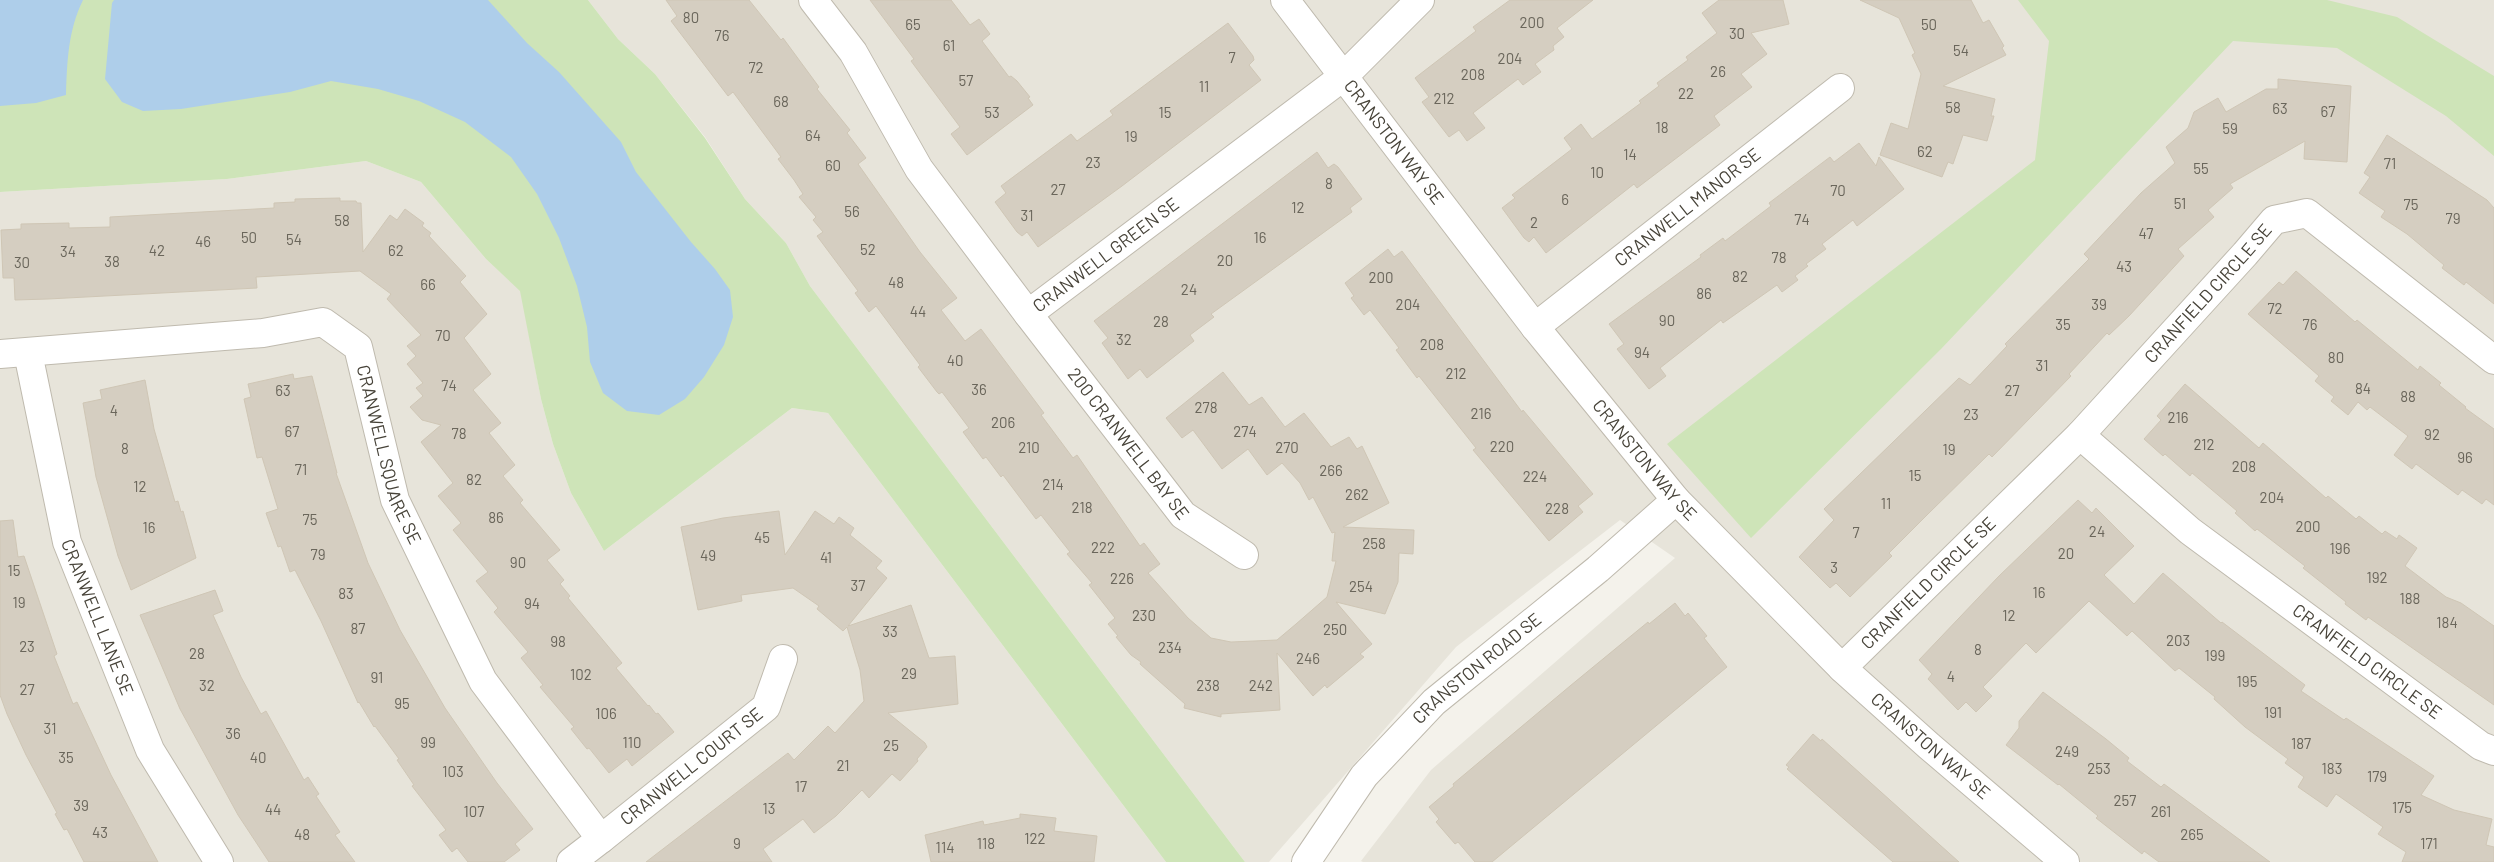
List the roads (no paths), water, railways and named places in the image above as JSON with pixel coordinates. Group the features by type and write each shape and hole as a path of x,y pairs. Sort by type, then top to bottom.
{"street":[{"name":"CRANWELL GREEN SE","path":"813,0 853,52 919,168 1028,314 1344,76 1420,0"},
{"name":"CRANSTON WAY SE","path":"1285,0 1535,327 1676,500 1842,668 1929,746 2065,862"},
{"name":"CRANWELL MANOR SE","path":"1535,327 1840,88"},
{"name":"CRANFIELD CIRCLE SE","path":"1842,668 2080,435 2274,220 2307,212 2494,360"},
{"name":"200 CRANWELL BAY SE","path":"1028,314 1183,515 1244,556"},
{"name":"CRANWELL SQUARE SE","path":"0,354 263,333 323,322 358,347 395,500 478,672 601,839"},
{"name":"CRANWELL LANE SE","path":"28,353 66,542 150,750 219,862"},
{"name":"CRANFIELD CIRCLE SE","path":"2080,435 2190,531 2481,746 2494,751"},
{"name":"CRANSTON ROAD SE","path":"1306,862 1364,776 1434,702 1598,569 1676,500"},
{"name":"CRANWELL COURT SE","path":"601,839 766,707 783,659"},
{"path":"571,862 601,839"}],"water":[{"path":"0,0 83,0 71,35 66,95 36,103 0,106"},
{"path":"114,0 488,0 527,43 559,72 621,142 636,172 730,290 733,317 724,345 704,377 685,399 659,415 627,411 603,393 590,362 587,327 577,286 559,238 537,194 511,157 465,122 419,101 378,89 331,81 290,92 181,109 143,111 122,102 105,79 112,3"}]}
